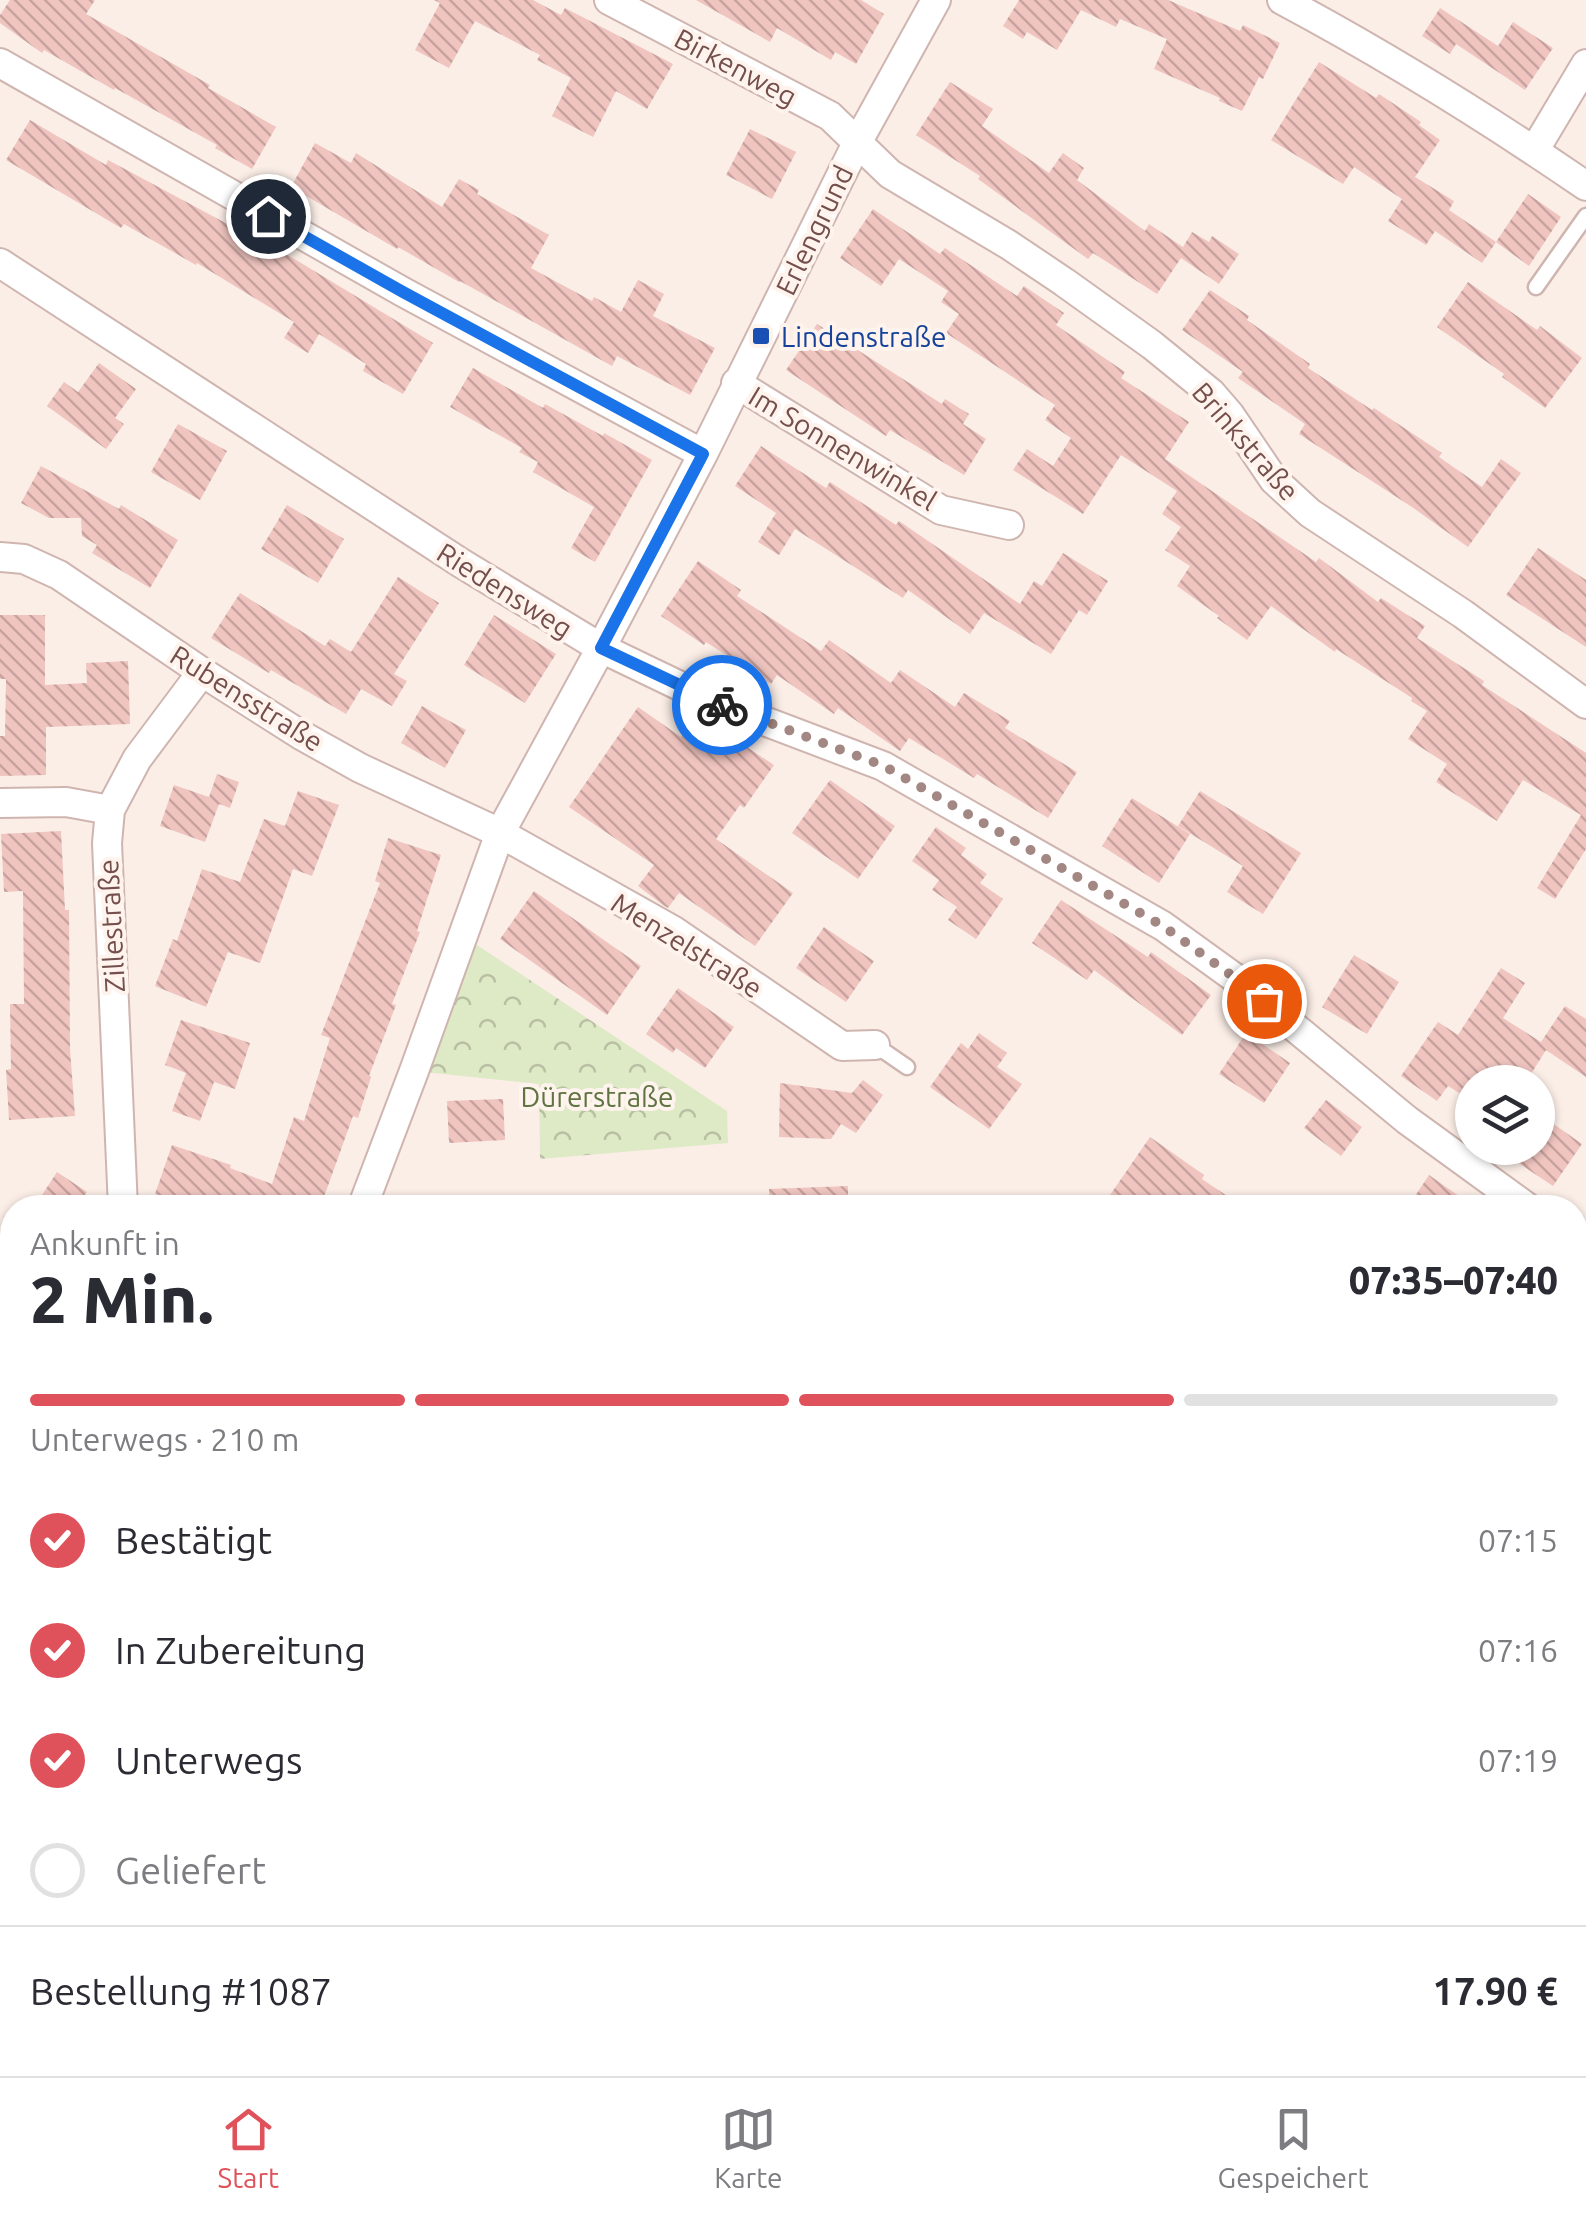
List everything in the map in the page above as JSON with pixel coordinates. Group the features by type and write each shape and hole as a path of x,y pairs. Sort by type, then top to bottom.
{"street":[{"name":"Birkenweg","path":"609,0 830,116 857,143"},
{"name":"Erlengrund","path":"500,834 703,454 857,143 936,0"},
{"path":"1282,0 1342,32 1586,186"},
{"path":"0,63 403,292 703,454"},
{"path":"1534,151 1586,64"},
{"name":"Brinkstraße","path":"857,143 890,174 1009,245 1152,345 1211,393 1230,414 1274,480 1310,513 1463,614 1586,704"},
{"name":"Riedensweg","path":"0,263 461,563 601,648 709,700 884,766 1163,926 1235,978 1407,1120 1510,1195"},
{"name":"Im Sonnenwinkel","path":"736,384 941,510 1009,525"},
{"name":"Rubensstraße","path":"0,557 24,559 59,575 301,736 500,834"},
{"name":"Zillestraße","path":"122,1195 107,843 110,810 137,759 202,672"},
{"path":"0,803 66,802 110,810"},
{"path":"367,1195 500,834"},
{"name":"Menzelstraße","path":"500,834 674,932 842,1046 875,1045"}],"lane":[{"path":"1536,286 1586,216"},
{"path":"875,1045 907,1067"}],"green space":[{"name":"Dürerstraße","path":"465,937 727,1111 728,1143 540,1159 539,1084 414,1071"}],"building":[{"path":"10,0 95,0 86,14 276,127 252,169 115,88 44,50 42,53 0,23 0,15"},
{"path":"434,0 533,0 561,15 565,8 673,64 647,109 616,91 593,137 552,116 571,78 537,60 540,55 475,21 449,68 415,50 440,3"},
{"path":"696,0 861,0 884,14 856,64 835,52 831,60 777,28 770,42"},
{"path":"1019,0 1168,0 1240,31 1243,25 1280,43 1242,111 1154,69 1167,39 1120,19 1116,27 1081,10 1057,50 1027,32 1023,39 1003,26"},
{"path":"1440,8 1498,46 1513,22 1553,48 1525,90 1456,44 1450,54 1422,36"},
{"path":"1319,62 1376,98 1379,94 1440,140 1415,177 1454,201 1449,210 1496,242 1482,263 1435,231 1426,245 1388,221 1402,199 1354,167 1343,184 1271,140"},
{"path":"950,82 993,109 982,126 1049,173 1063,153 1084,168 1077,180 1145,231 1149,224 1183,247 1192,232 1209,242 1212,236 1239,254 1219,284 1181,258 1157,294 1093,253 1088,259 978,179 980,176 916,135"},
{"path":"30,120 106,165 108,160 248,235 250,232 433,343 403,394 363,371 366,364 319,334 308,353 284,338 294,322 197,263 124,224 121,228 6,160"},
{"path":"750,129 796,152 772,199 726,175"},
{"path":"315,143 351,163 356,153 442,207 459,179 479,190 477,194 549,235 531,268 592,301 594,297 621,312 638,280 664,294 653,316 715,348 690,395 617,356 612,366 291,187"},
{"path":"1528,194 1561,217 1529,266 1496,242"},
{"path":"873,209 940,254 945,248 1017,296 1024,286 1064,313 1056,325 1125,372 1121,378 1189,422 1165,459 1316,562 1319,558 1378,602 1381,598 1425,626 1417,638 1586,753 1586,849 1555,899 1537,888 1581,815 1523,780 1497,821 1436,782 1447,764 1408,739 1427,711 1412,698 1336,649 1335,652 1271,606 1247,640 1177,586 1190,566 1165,550 1181,527 1162,514 1177,491 1121,455 1083,514 1013,470 1027,449 1053,466 1071,438 1045,420 1055,405 946,333 959,314 941,302 948,291 899,259 881,286 840,258"},
{"path":"1468,282 1537,330 1540,326 1582,358 1545,408 1437,327"},
{"path":"1210,290 1310,364 1308,368 1442,453 1439,457 1482,487 1501,459 1521,473 1468,547 1299,434 1305,424 1238,378 1243,372 1182,330"},
{"path":"817,324 942,404 945,399 969,414 963,424 986,439 964,475 890,430 886,436 786,370"},
{"path":"99,363 136,389 115,418 124,424 106,449 47,406 64,382 78,392"},
{"path":"473,368 543,408 545,404 652,460 595,562 571,548 594,507 533,472 538,462 519,452 522,448 450,407"},
{"path":"178,424 227,451 200,500 151,472"},
{"path":"761,446 826,488 830,482 896,525 899,521 1020,604 1034,581 1042,586 1063,553 1108,581 1087,615 1079,610 1051,654 984,613 970,634 908,590 903,598 795,529 779,555 758,542 776,513 735,486"},
{"path":"41,466 119,509 121,505 178,540 150,588 92,553 97,545 82,536 81,518 49,518 21,503"},
{"path":"287,505 344,539 318,583 261,549"},
{"path":"1538,548 1586,580 1586,647 1506,595"},
{"path":"698,561 741,590 737,596 821,651 829,640 891,683 900,670 955,707 964,693 1010,721 1005,728 1077,772 1048,818 909,738 900,751 838,708 834,714 777,675 771,684 661,616"},
{"path":"398,577 439,603 394,674 407,681 392,706 361,689 346,714 211,638 240,593 325,646 330,639 351,652"},
{"path":"0,615 45,615 45,685 87,683 86,663 128,661 130,724 46,727 46,775 0,776 6,679 0,679"},
{"path":"494,615 556,654 525,703 464,665"},
{"path":"422,706 466,730 445,768 401,743"},
{"path":"638,707 681,737 697,714 774,765 716,839 793,893 755,946 679,893 668,908 663,905 638,886 654,865 569,807"},
{"path":"217,774 239,782 230,808 219,804 205,842 160,826 174,785 209,797"},
{"path":"830,780 895,826 858,879 792,833"},
{"path":"298,791 339,805 312,876 293,869 260,963 228,952 206,1007 155,986 173,939 177,941 202,869 240,882 264,819 285,826"},
{"path":"1200,791 1301,853 1263,914 1227,892 1243,866 1178,826"},
{"path":"1132,798 1190,834 1159,883 1102,846"},
{"path":"936,827 966,848 961,855 987,874 980,883 1003,899 976,939 948,920 957,907 932,890 939,880 912,861"},
{"path":"61,831 65,910 69,910 70,1049 75,1116 9,1120 6,1070 11,1069 10,1004 24,1004 23,891 4,892 1,834"},
{"path":"388,838 441,855 417,931 420,932 392,1004 396,1005 358,1118 353,1116 325,1195 155,1194 172,1145 272,1184 294,1117 304,1121 330,1038 321,1035 380,883 375,881"},
{"path":"534,891 641,966 607,1015 500,939"},
{"path":"1061,900 1148,957 1151,952 1211,995 1182,1035 1094,970 1087,980 1032,943"},
{"path":"824,927 874,961 846,1002 796,968"},
{"path":"1354,955 1399,982 1367,1034 1322,1007"},
{"path":"1501,968 1525,983 1503,1018 1541,1042 1565,1006 1586,1019 1586,1077 1546,1050 1537,1065 1455,1065 1455,1090 1448,1086 1437,1101 1401,1076 1438,1022 1458,1035"},
{"path":"678,988 734,1027 705,1068 646,1034"},
{"path":"181,1020 250,1043 235,1089 214,1082 200,1121 172,1111 186,1073 165,1065"},
{"path":"979,1033 1007,1053 997,1067 1022,1084 989,1129 930,1087 961,1043 968,1049"},
{"path":"1246,1033 1290,1063 1264,1103 1219,1074"},
{"path":"863,1080 883,1095 856,1133 841,1124 831,1139 779,1137 780,1083 852,1093"},
{"path":"503,1099 505,1140 449,1143 447,1101"},
{"path":"1326,1100 1362,1127 1341,1156 1304,1128"},
{"path":"1555,1125 1582,1144 1553,1186 1522,1165 1555,1165"},
{"path":"1150,1137 1226,1195 1110,1195"},
{"path":"57,1172 87,1192 85,1195 42,1195"},
{"path":"1429,1175 1457,1195 1416,1195"},
{"path":"848,1186 848,1195 769,1195 769,1189"}],"way so far":[{"path":"722,705 884,766 1163,926 1264,1001"}],"place":[{"name":"Lindenstraße","path":"761,336"}],"route":[{"path":"268,216 703,454 601,648 722,705"}]}
